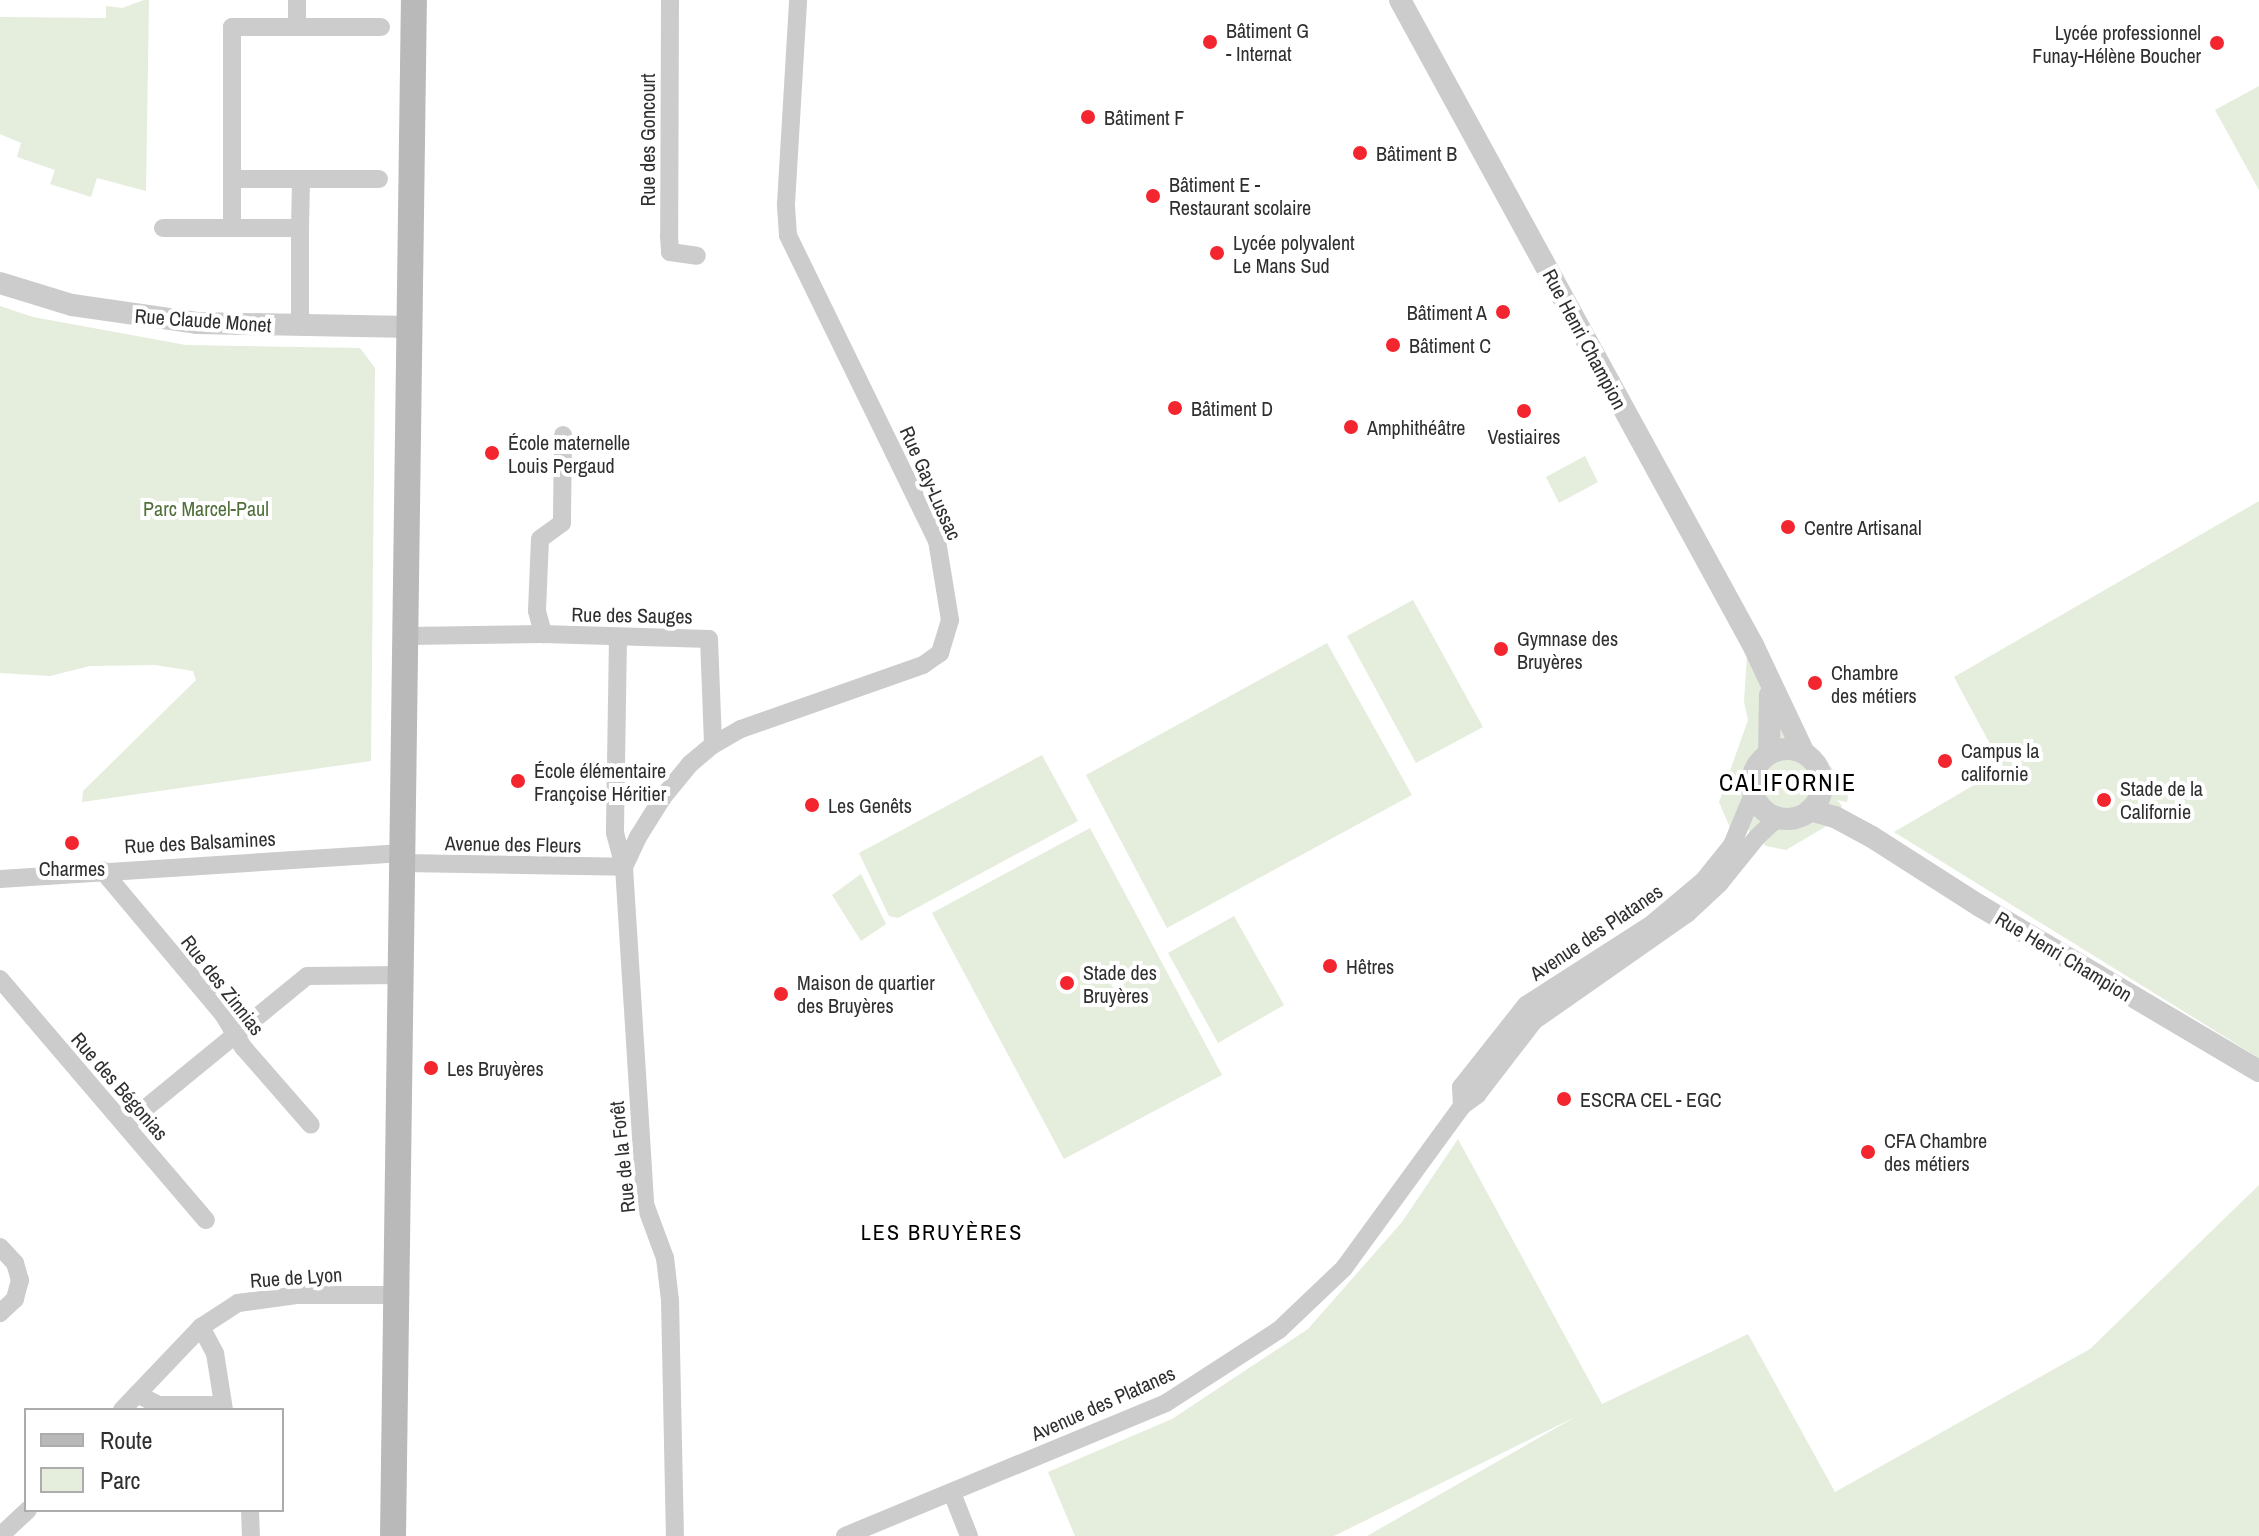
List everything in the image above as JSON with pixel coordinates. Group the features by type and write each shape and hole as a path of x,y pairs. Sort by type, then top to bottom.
{"main road":[{"path":"393,1536 414,0"}],"street":[{"path":"297,0 297,27"},
{"name":"Rue des Goncourt","path":"670,0 670,252 697,256"},
{"name":"Rue Gay-Lussac","path":"624,867 663,797 690,764 713,745 741,729 923,665 940,653 950,620 937,541 788,235 786,204 798,0"},
{"name":"Rue Henri Champion","path":"1400,0 1769,678 1804,753"},
{"path":"232,228 232,27 381,27"},
{"path":"232,179 379,179"},
{"path":"300,326 301,179"},
{"path":"163,228 300,228"},
{"name":"Rue Claude Monet","path":"0,283 106,311 197,323 410,327"},
{"name":"Rue des Sauges","path":"543,634 537,611 540,539 562,523 563,435"},
{"name":"Rue des Sauges","path":"406,636 543,634 709,639 713,745"},
{"name":"Rue de la Forêt","path":"618,637 615,833 624,867 645,1204 665,1258 670,1300 675,1536"},
{"name":"Rue Henri Champion","path":"1769,678 1769,754"},
{"path":"1787,749 1804,753 1817,766 1822,781 1819,797 1810,810 1784,818 1764,810 1754,792 1755,772 1769,754 1787,749"},
{"name":"Rue Henri Champion","path":"1822,781 1872,837"},
{"name":"Avenue des Platanes","path":"1462,1106 1461,1087 1526,1005 1653,923 1704,880 1732,845 1754,792"},
{"name":"Rue Henri Champion","path":"1810,810 1835,817 1872,837 1980,906 2259,1071"},
{"name":"Avenue des Platanes","path":"845,1536 1166,1403 1279,1330 1344,1268 1462,1106 1477,1095 1534,1021 1687,914 1719,884 1757,837 1773,822 1784,818"},
{"name":"Avenue des Fleurs","path":"403,858 624,867"},
{"name":"Rue des Balsamines","path":"0,879 102,870 403,858"},
{"name":"Rue des Zinnias","path":"102,870 311,1125"},
{"path":"125,1125 307,976 321,973 401,975"},
{"name":"Rue des Bégonias","path":"0,979 206,1220"},
{"path":"0,1247 15,1263 20,1280 15,1299 0,1313"},
{"name":"Rue de Lyon","path":"124,1408 201,1327 238,1303 263,1297 397,1295"},
{"path":"137,1394 159,1405 224,1408 215,1353 201,1327"},
{"path":"952,1493 969,1536"},
{"path":"250,1512 251,1536"},
{"path":"0,1536 23,1522"}],"green space":[{"path":"149,0 146,191 97,178 91,197 50,184 55,170 17,157 21,143 0,134 0,17 106,18 106,6 122,8"},
{"path":"2259,86 2259,190 2215,110"},
{"name":"Parc Marcel-Paul","path":"0,306 33,317 186,345 360,348 375,368 371,761 82,802 83,791 196,680 193,671 155,665 90,666 50,676 0,673"},
{"path":"1585,456 1598,482 1559,503 1546,477"},
{"name":"Stade de la Californie","path":"2259,501 2259,1058 1894,832 2003,768 1954,677"},
{"path":"1413,600 1483,727 1416,763 1347,636"},
{"path":"1327,643 1412,795 1167,928 1086,775"},
{"path":"1747,656 1792,749 1775,751 1757,766 1753,786 1757,802 1770,814 1792,818 1802,815 1816,803 1822,781 1831,791 1830,765 1848,797 1847,802 1837,800 1842,806 1830,824 1786,850 1766,846 1742,824 1731,830 1719,802 1748,720 1744,702"},
{"path":"1042,755 1078,821 898,918 889,916 859,853"},
{"path":"1787,759 1805,766 1812,784 1805,802 1787,809 1769,802 1762,784 1769,766"},
{"path":"1090,828 1222,1075 1064,1159 932,913"},
{"path":"861,874 886,924 861,941 832,895"},
{"path":"1234,916 1284,1005 1218,1043 1168,953"},
{"path":"1458,1139 1602,1404 1748,1334 1835,1492 2090,1349 2259,1185 2259,1536 1367,1536 1577,1416 1334,1536 1075,1536 1048,1472 1172,1419 1308,1329 1402,1222"}],"place":[{"name":"Bâtiment G - Internat","path":"1210,42"},
{"name":"Lycée professionnel Funay-Hélène Boucher","path":"2217,43"},
{"name":"Bâtiment F","path":"1088,117"},
{"name":"Bâtiment B","path":"1360,153"},
{"name":"Bâtiment E - Restaurant scolaire","path":"1153,196"},
{"name":"Lycée polyvalent Le Mans Sud","path":"1217,253"},
{"name":"Bâtiment A","path":"1503,312"},
{"name":"Bâtiment C","path":"1393,345"},
{"name":"Bâtiment D","path":"1175,408"},
{"name":"Vestiaires","path":"1524,411"},
{"name":"Amphithéâtre","path":"1351,427"},
{"name":"École maternelle Louis Pergaud","path":"492,453"},
{"name":"Centre Artisanal","path":"1788,527"},
{"name":"Gymnase des Bruyères","path":"1501,649"},
{"name":"Chambre des métiers","path":"1815,683"},
{"name":"Campus la californie","path":"1945,761"},
{"name":"École élémentaire Françoise Héritier","path":"518,781"},
{"name":"Stade de la Californie","path":"2104,800"},
{"name":"Les Genêts","path":"812,805"},
{"name":"Charmes","path":"72,843"},
{"name":"Hêtres","path":"1330,966"},
{"name":"Stade des Bruyères","path":"1067,983"},
{"name":"Maison de quartier des Bruyères","path":"781,994"},
{"name":"Les Bruyères","path":"431,1068"},
{"name":"ESCRA CEL - EGC","path":"1564,1099"},
{"name":"CFA Chambre des métiers","path":"1868,1152"}],"district":[{"name":"CALIFORNIE","path":"1788,783"},
{"name":"LES BRUYÈRES","path":"942,1233"}]}
